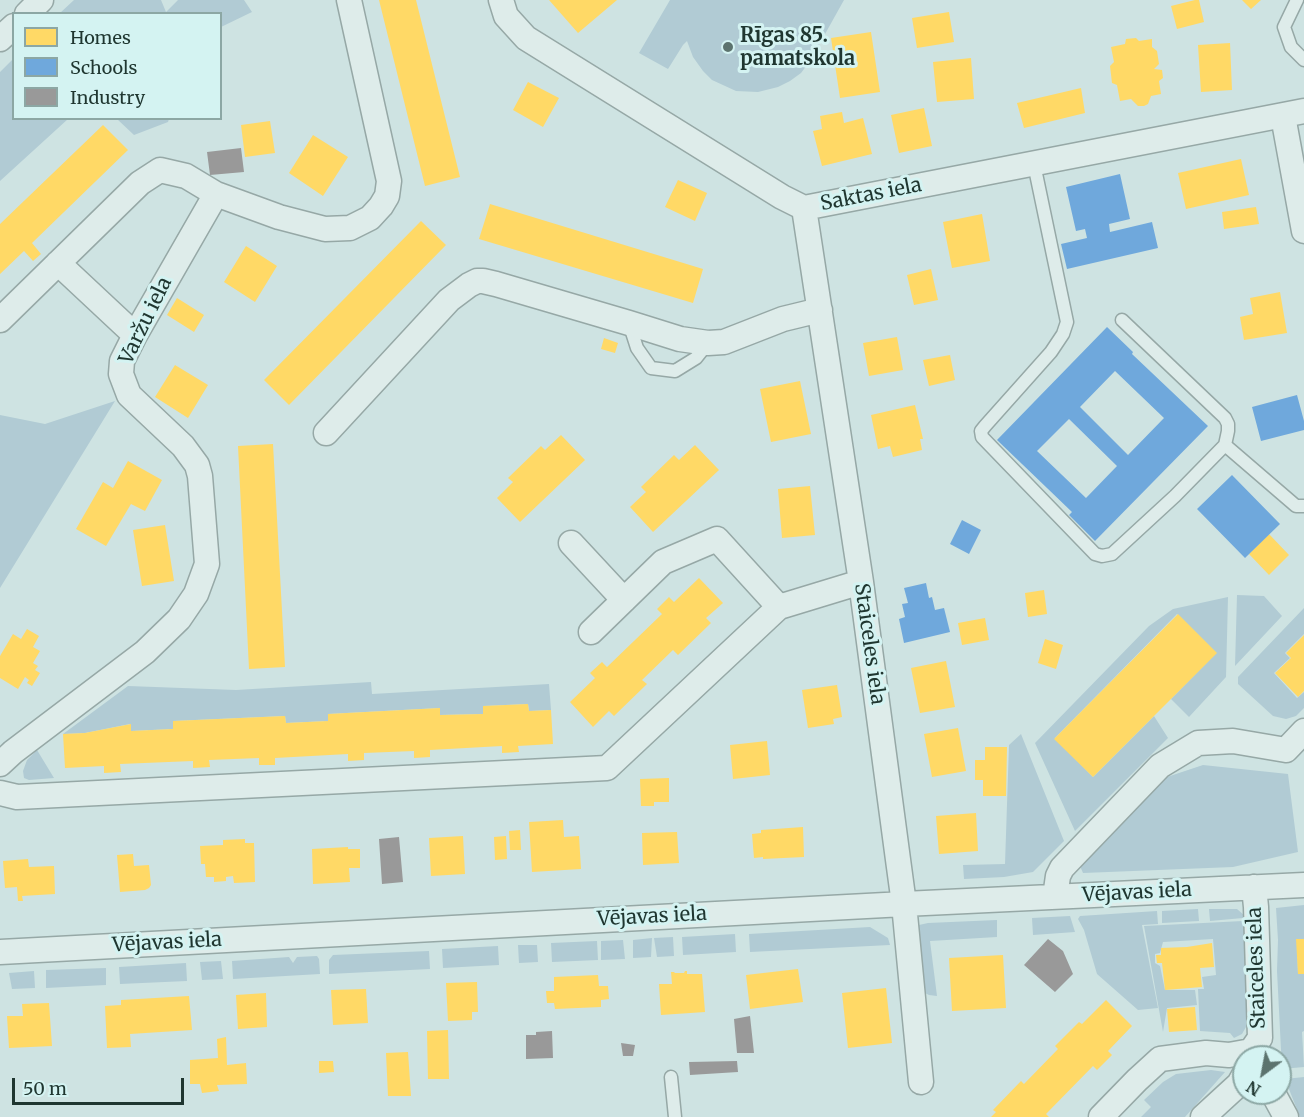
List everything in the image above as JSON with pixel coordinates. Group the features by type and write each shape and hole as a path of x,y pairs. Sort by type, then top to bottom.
{"street":[{"path":"29,12 40,0"},
{"path":"0,320 140,183 160,170 186,176 216,194 279,217 325,230 350,228 370,218 387,196 388,181 349,0"},
{"name":"Saktas iela","path":"501,0 506,16 526,38 772,191 804,208 1293,113"},
{"path":"0,39 12,28"},
{"path":"1293,113 1304,231"},
{"name":"Varžu iela","path":"0,764 145,652 179,619 196,594 207,564 200,476 197,465 183,446 129,395 121,374 122,361 135,335 216,194"},
{"name":"Staiceles iela","path":"804,208 861,582 904,904 921,1082"},
{"path":"58,263 135,335"},
{"path":"326,433 448,300 477,281 483,280 680,339 708,344 724,342 783,319 820,310"},
{"path":"591,632 663,562 717,539 779,607"},
{"path":"571,543 624,600"},
{"path":"0,793 29,796 608,768 779,607 861,582"},
{"path":"1055,897 1058,876 1062,868 1160,766 1198,743 1233,741 1286,750 1304,731"},
{"name":"Vējavas iela","path":"0,952 1304,885"},
{"name":"Staiceles iela","path":"1254,887 1260,1038 1256,1045"},
{"name":"Staiceles iela","path":"1101,1117 1160,1059 1206,1053 1232,1055"},
{"path":"1203,1117 1232,1090"}],"lane":[{"path":"1297,0 1284,27 1291,47 1304,60"},
{"path":"1034,164 1067,322 1063,334 1051,352 981,431 982,437 1095,554 1102,556 1112,554 1175,496 1225,445 1228,431 1226,418 1122,320"},
{"path":"629,323 637,348 651,368 675,371 696,358 708,344"},
{"path":"1225,445 1296,506 1304,506"},
{"path":"671,1077 675,1117"}],"shaded area":[{"path":"74,0 161,0 166,12 61,12"},
{"path":"178,0 244,0 252,12 222,27 222,12 166,12"},
{"name":"Rīgas 85. pamatskola","path":"670,0 844,0 801,73 778,87 758,92 736,91 712,80 693,57 687,41 668,69 639,53"},
{"path":"12,60 12,120 67,120 0,181 0,72"},
{"path":"118,120 169,120 168,122 134,135"},
{"path":"115,401 0,588 0,415 45,424"},
{"path":"1237,595 1264,596 1282,616 1235,666"},
{"path":"1228,597 1226,677 1189,717 1171,699 1216,653 1177,614 1055,738 1093,777 1154,716 1168,738 1075,831 1035,743 1149,626 1173,609"},
{"path":"1304,608 1304,634 1285,653 1290,658 1274,673 1297,698 1304,692 1304,708 1296,716 1286,719 1273,716 1238,684 1238,677"},
{"path":"371,682 372,694 549,684 551,710 529,711 528,704 483,706 483,714 440,715 440,708 328,714 328,721 286,723 285,716 173,721 173,729 131,731 130,724 85,733 63,734 128,686 236,690"},
{"path":"1021,734 1064,841 1033,872 1004,877 964,879 963,865 1005,864 1009,745"},
{"path":"37,750 54,778 29,780 24,778 23,771 27,760"},
{"path":"1203,765 1288,774 1298,852 1233,867 1083,873 1080,866 1167,777"},
{"path":"1304,905 1304,939 1297,940 1298,974 1304,974 1304,1031 1302,1032 1304,1067 1292,1068 1292,1045 1281,1045 1276,908"},
{"path":"1198,909 1199,921 1162,923 1162,911"},
{"path":"1209,909 1237,909 1245,916 1248,1021 1242,1034 1234,1038 1230,1033 1200,1031 1198,989 1204,989 1202,977 1216,975 1213,939 1163,942 1160,953 1155,954 1155,963 1160,966 1165,990 1195,990 1197,1005 1167,1008 1163,1032 1144,926 1243,921 1243,918 1210,921"},
{"path":"1157,911 1158,924 1142,925 1158,1008 1138,1010 1097,974 1084,930 1078,919 1080,916"},
{"path":"1070,916 1075,932 1033,935 1032,918"},
{"path":"997,920 997,937 930,941 937,996 923,992 915,931 919,925"},
{"path":"870,927 888,938 890,945 750,952 749,934"},
{"path":"735,934 736,952 683,955 682,937"},
{"path":"673,937 674,956 657,957 654,938"},
{"path":"652,938 651,957 633,958 633,940"},
{"path":"623,940 625,959 601,960 601,941"},
{"path":"597,941 598,960 552,962 551,943"},
{"path":"518,945 537,945 538,962 519,963"},
{"path":"498,946 499,965 443,968 442,949"},
{"path":"429,951 430,969 329,974 329,960 333,955"},
{"path":"317,956 320,974 233,979 232,961 289,957 293,963 297,957"},
{"path":"221,961 223,979 202,980 200,962"},
{"path":"186,963 187,981 120,984 119,967"},
{"path":"106,968 106,985 46,988 46,970"},
{"path":"34,971 35,988 12,989 9,973"},
{"path":"1211,1070 1225,1072 1185,1117 1141,1117 1151,1107 1144,1100 1163,1082 1176,1074"},
{"path":"1304,1077 1304,1117 1300,1117 1292,1097 1292,1078"}],"building: Homes":[{"path":"379,0 416,0 460,177 425,186"},
{"path":"549,0 617,0 578,33"},
{"path":"1199,0 1204,22 1177,29 1171,6"},
{"path":"1242,0 1261,0 1251,9"},
{"path":"949,12 954,42 917,48 912,18"},
{"path":"871,32 880,92 840,98 831,38"},
{"path":"1136,38 1139,41 1152,39 1152,47 1157,51 1159,64 1154,69 1162,70 1163,78 1159,81 1161,94 1151,96 1148,104 1144,106 1138,106 1131,99 1120,101 1117,85 1112,83 1110,66 1114,62 1111,47 1125,44 1126,39"},
{"path":"1230,43 1232,90 1201,92 1198,45"},
{"path":"971,58 974,99 937,102 933,62"},
{"path":"528,82 559,98 543,127 513,110"},
{"path":"1081,88 1085,113 1024,128 1017,103"},
{"path":"924,108 932,146 899,153 891,115"},
{"path":"842,112 844,123 863,118 872,154 822,166 813,131 822,129 820,116"},
{"path":"270,121 275,153 245,157 241,125"},
{"path":"103,125 128,150 32,243 41,254 33,261 24,251 0,274 0,224"},
{"path":"313,135 348,157 323,196 289,173"},
{"path":"1241,159 1249,195 1186,209 1178,173"},
{"path":"678,180 707,193 695,221 665,207"},
{"path":"490,204 703,269 693,303 479,239"},
{"path":"1256,207 1259,224 1224,229 1222,212"},
{"path":"982,214 990,261 952,268 943,222"},
{"path":"421,221 446,245 289,405 264,380"},
{"path":"246,246 277,266 255,302 224,282"},
{"path":"931,269 938,300 914,305 907,275"},
{"path":"1280,292 1287,333 1244,340 1240,317 1253,314 1250,298"},
{"path":"177,298 204,315 194,332 167,315"},
{"path":"897,337 903,370 869,376 863,343"},
{"path":"604,338 618,343 615,353 601,349"},
{"path":"950,355 955,380 929,386 923,360"},
{"path":"175,365 208,385 188,418 155,397"},
{"path":"800,381 811,434 771,442 760,389"},
{"path":"915,405 923,439 920,439 922,450 893,457 890,446 878,449 871,415"},
{"path":"561,435 585,460 520,522 497,498 513,482 508,478 541,446 545,450"},
{"path":"273,444 285,667 249,669 238,446"},
{"path":"695,445 719,470 653,532 630,507 646,492 641,487 674,455 679,460"},
{"path":"128,461 162,480 145,511 131,504 106,546 76,529 103,482 113,488"},
{"path":"810,486 815,535 782,538 778,489"},
{"path":"165,525 174,581 142,586 133,530"},
{"path":"1269,534 1289,555 1269,575 1249,554"},
{"path":"699,578 723,603 706,618 711,623 678,655 673,650 642,680 647,684 614,716 609,711 593,727 570,702 595,678 590,673 602,662 607,667 662,614 657,609 669,597 674,602"},
{"path":"1044,590 1047,614 1028,617 1025,593"},
{"path":"1178,614 1217,653 1093,777 1054,739"},
{"path":"985,618 989,640 962,645 958,623"},
{"path":"27,629 39,636 33,647 40,651 33,663 38,666 35,670 40,673 32,686 27,683 29,680 25,677 18,689 0,678 0,656 13,634 21,639"},
{"path":"1304,635 1304,691 1298,697 1275,673 1291,658 1286,653"},
{"path":"1045,639 1063,645 1056,669 1038,663"},
{"path":"946,661 955,707 920,713 911,668"},
{"path":"837,685 842,717 833,719 834,724 808,728 802,690"},
{"path":"528,704 529,711 551,710 553,744 518,746 519,752 502,753 502,746 430,750 430,757 414,758 414,751 364,753 364,760 348,761 348,754 275,758 275,765 259,765 259,758 209,760 210,767 193,768 193,761 120,764 121,772 104,773 104,766 65,768 63,734 85,733 131,724 131,731 173,729 173,721 285,716 286,723 328,721 328,714 440,708 440,715 483,714 483,706"},
{"path":"958,728 966,771 932,777 924,734"},
{"path":"767,741 770,775 733,779 730,745"},
{"path":"985,747 1007,747 1006,796 983,796 983,780 975,780 975,760 985,760"},
{"path":"669,778 669,802 654,802 654,806 641,806 640,779"},
{"path":"976,813 978,851 939,854 936,816"},
{"path":"563,820 564,837 579,836 581,869 532,872 529,822"},
{"path":"803,827 804,857 754,858 752,834 761,833 761,830"},
{"path":"520,830 521,850 510,850 509,831"},
{"path":"677,832 679,863 643,865 642,833"},
{"path":"463,836 465,874 431,876 429,838"},
{"path":"506,836 507,859 495,860 494,837"},
{"path":"245,839 245,843 254,843 255,882 234,883 233,876 226,877 226,881 214,882 214,877 206,877 205,864 201,864 200,846 223,845 223,840"},
{"path":"348,847 348,849 360,849 360,868 349,868 350,882 313,884 312,849"},
{"path":"133,854 134,866 149,865 151,885 145,890 120,892 117,855"},
{"path":"28,859 29,867 54,866 55,894 22,896 23,901 18,901 17,887 5,888 3,861"},
{"path":"1296,939 1304,939 1304,974 1298,974"},
{"path":"1212,943 1214,967 1200,968 1202,987 1165,990 1162,963 1157,963 1156,955 1161,955 1161,948"},
{"path":"1003,955 1006,1008 952,1011 949,958"},
{"path":"798,969 803,1002 750,1009 746,975"},
{"path":"685,971 687,974 702,974 705,1012 661,1015 659,984 672,984 671,972 684,973"},
{"path":"598,975 599,986 608,986 609,999 601,1000 601,1007 555,1009 554,1003 547,1003 546,991 554,991 554,977"},
{"path":"477,982 478,1012 472,1012 472,1020 448,1021 446,983"},
{"path":"886,988 892,1043 848,1048 842,993"},
{"path":"366,989 368,1023 333,1025 331,990"},
{"path":"266,993 267,1027 238,1029 236,995"},
{"path":"189,996 192,1030 130,1034 131,1047 107,1048 105,1006 121,1005 121,1000"},
{"path":"1106,1000 1132,1026 1108,1051 1112,1055 1097,1070 1093,1066 1046,1114 1049,1117 991,1117 996,1112 993,1110 1021,1081 1024,1084 1058,1049 1055,1046"},
{"path":"49,1003 52,1046 9,1048 7,1016 23,1016 22,1004"},
{"path":"1195,1007 1197,1030 1169,1032 1167,1009"},
{"path":"448,1030 449,1079 428,1079 427,1031"},
{"path":"226,1037 227,1065 246,1063 247,1084 217,1085 219,1091 202,1093 200,1084 190,1084 190,1060 218,1058 217,1039"},
{"path":"408,1052 411,1096 388,1096 386,1053"},
{"path":"319,1061 333,1061 334,1072 319,1073"}],"building: Schools":[{"path":"1120,174 1130,219 1109,224 1110,232 1152,222 1158,248 1067,269 1061,244 1087,238 1085,229 1076,231 1066,187"},
{"path":"1107,327 1208,426 1095,541 1069,515 1072,512 997,440","holes":["1115,371 1164,418 1128,455 1080,407","1069,419 1117,466 1086,498 1037,451"]},
{"path":"1297,395 1304,430 1261,441 1252,407"},
{"path":"1232,475 1280,524 1245,558 1197,509"},
{"path":"962,520 981,530 969,554 950,544"},
{"path":"926,583 929,598 932,597 935,610 944,608 950,632 904,643 899,619 905,617 902,604 908,603 904,588"}],"building: Industry":[{"path":"241,148 244,172 210,175 207,152"},
{"path":"399,837 403,882 382,884 379,839"},
{"path":"1048,939 1063,951 1073,974 1055,992 1024,965"},
{"path":"750,1016 754,1053 737,1053 734,1019"},
{"path":"552,1031 553,1058 526,1059 526,1035"},
{"path":"621,1043 635,1045 633,1056 623,1056"},
{"path":"737,1061 738,1072 690,1075 689,1062"}],"place":[{"name":"Rīgas 85. pamatskola","path":"728,47"}]}
